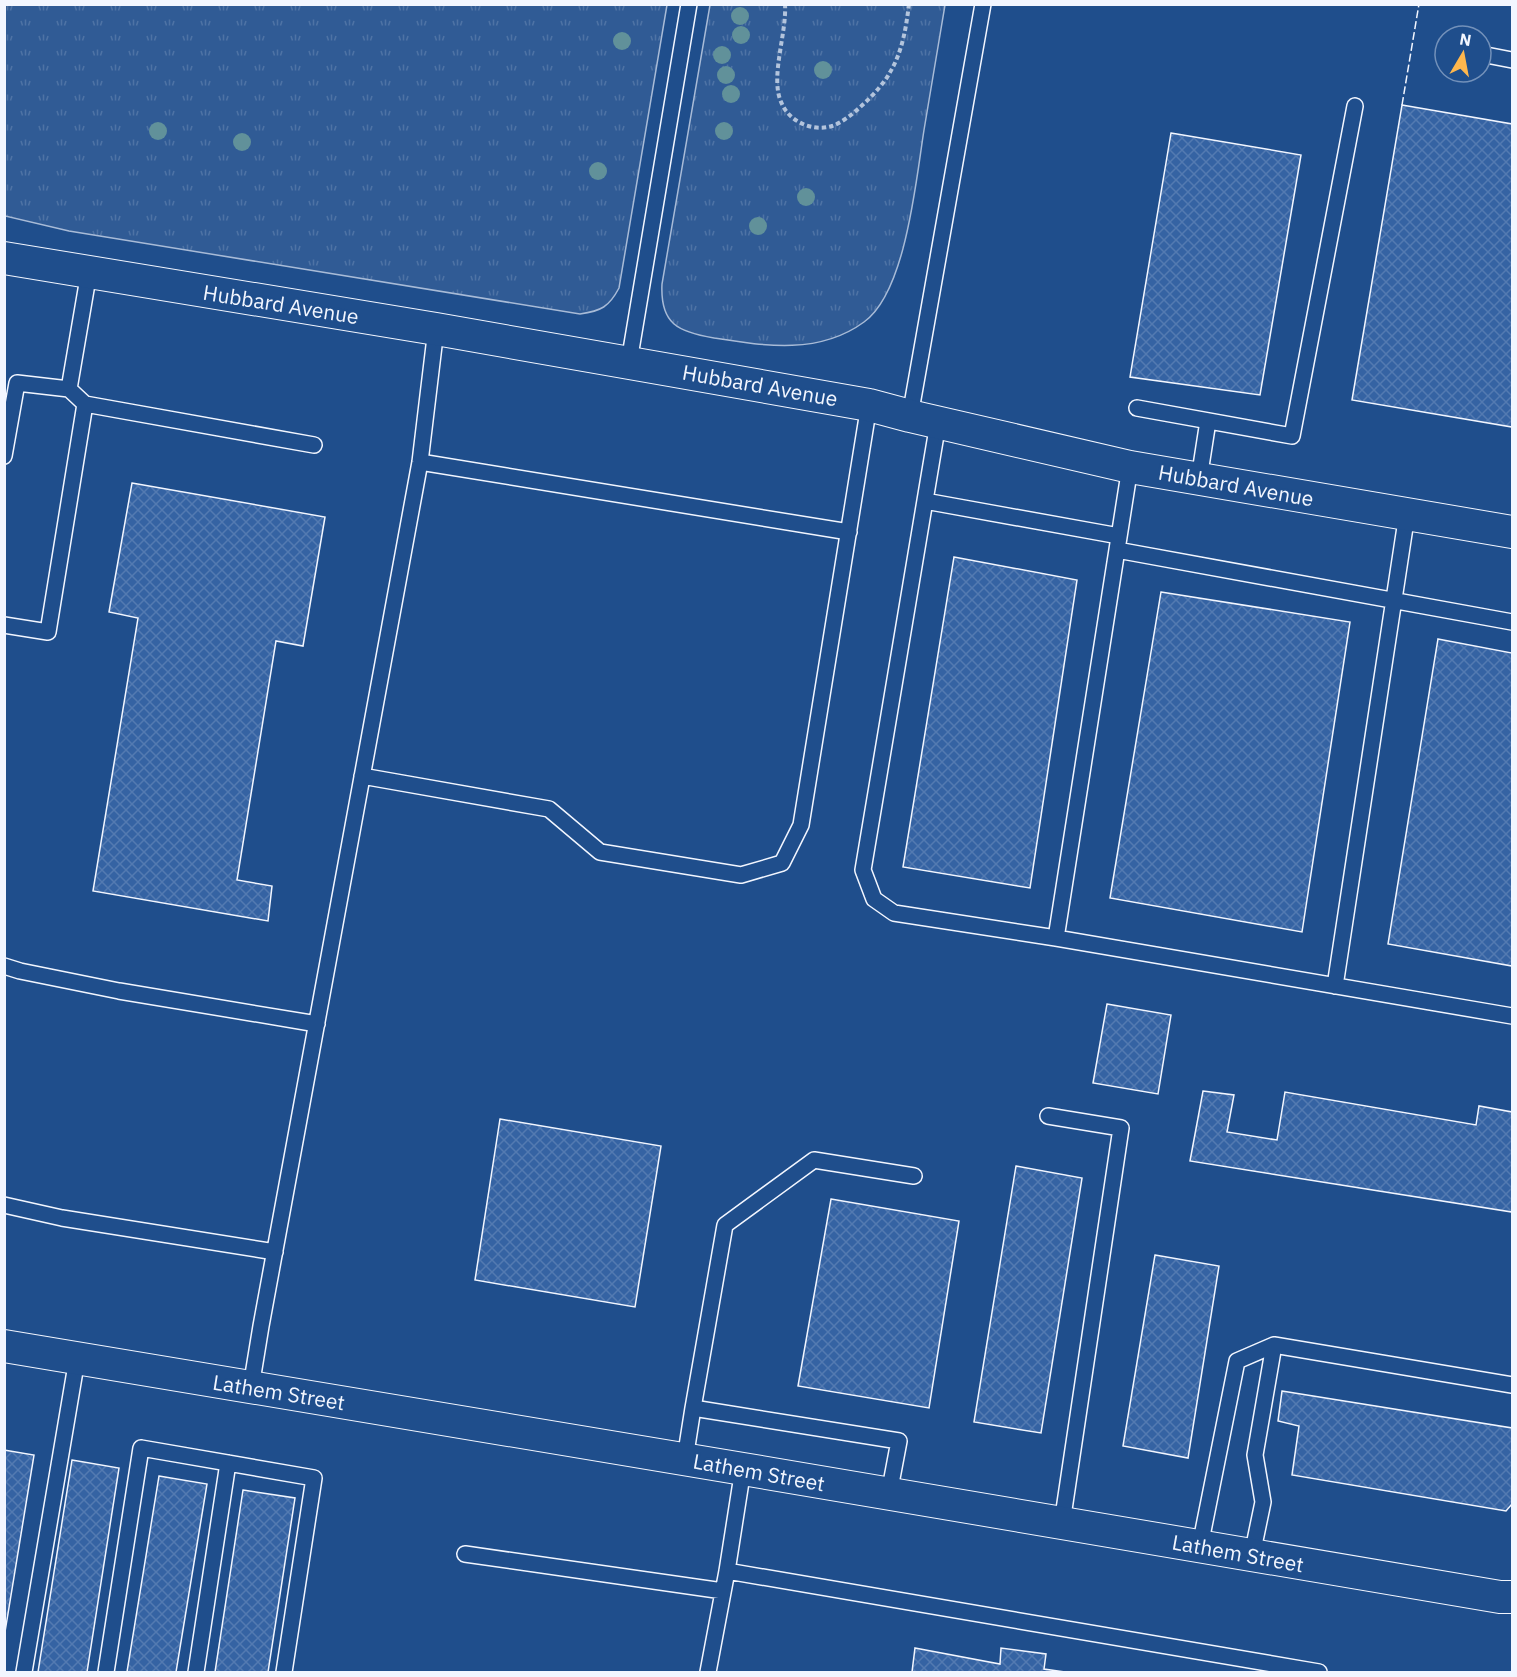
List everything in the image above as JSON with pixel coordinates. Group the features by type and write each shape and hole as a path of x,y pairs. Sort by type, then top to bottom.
{"street":[{"name":"Hubbard Avenue","path":"4,258 436,329 869,405 924,420 1130,467 1512,532"},
{"name":"Lathem Street","path":"4,1346 1500,1598 1512,1598"}],"lane":[{"path":"629,362 689,4"},
{"path":"983,4 924,420 925,501 863,870 874,899 894,913 1056,938 1512,1016"},
{"path":"1493,56 1512,60"},
{"path":"1137,408 1292,436 1355,106"},
{"path":"69,389 89,272"},
{"path":"251,1387 420,462 436,329"},
{"path":"4,456 17,383 69,389 85,404 314,445"},
{"path":"4,625 48,632 85,404"},
{"path":"362,776 549,809 600,852 741,875 782,863 801,825 869,405"},
{"path":"1199,479 1209,421"},
{"path":"420,462 849,532"},
{"path":"1056,938 1130,467"},
{"path":"925,501 1394,601 1512,622"},
{"path":"1335,986 1407,514"},
{"path":"4,966 119,991 317,1024"},
{"path":"1048,1116 1121,1128 1062,1523"},
{"path":"685,1459 725,1225 814,1160 914,1176"},
{"path":"4,1205 62,1218 275,1252"},
{"path":"1252,1556 1263,1502 1255,1455 1274,1346"},
{"path":"1200,1546 1237,1361 1274,1346 1512,1385"},
{"path":"24,1672 77,1359"},
{"path":"693,1408 899,1441 889,1494"},
{"path":"106,1672 141,1448 314,1478 284,1672"},
{"path":"196,1672 228,1463"},
{"path":"708,1672 743,1469"},
{"path":"465,1554 723,1591"},
{"path":"727,1571 1319,1672"}],"path":[{"path":"785,4 785,27 777,86 782,104 794,119 809,127 832,126 859,109 888,77 899,56 909,4"}],"green space":[{"path":"4,5 667,5 619,288 612,300 604,307 580,314 69,231 5,216"},
{"path":"710,5 945,5 913,205 899,261 890,286 878,307 864,322 829,340 810,344 772,345 701,336 674,324 664,308 662,284"}],"building":[{"path":"1402,105 1512,124 1512,427 1352,400"},
{"path":"1171,133 1301,155 1260,395 1130,377"},
{"path":"132,483 325,517 303,646 276,641 237,880 272,886 268,921 93,891 138,618 109,612"},
{"path":"954,557 1077,580 1030,888 903,867"},
{"path":"1161,592 1350,622 1302,932 1110,898"},
{"path":"1438,639 1512,653 1512,966 1388,944"},
{"path":"1107,1004 1171,1015 1158,1094 1093,1083"},
{"path":"1203,1091 1234,1095 1227,1132 1277,1140 1285,1092 1476,1125 1479,1106 1512,1112 1512,1212 1190,1161"},
{"path":"500,1119 661,1146 635,1307 475,1280"},
{"path":"1016,1166 1082,1178 1041,1433 974,1422"},
{"path":"831,1199 959,1221 929,1408 798,1386"},
{"path":"1155,1255 1219,1266 1188,1458 1123,1446"},
{"path":"1282,1391 1512,1428 1512,1504 1506,1511 1292,1475 1299,1426 1278,1421"},
{"path":"4,1450 34,1455 4,1638"},
{"path":"72,1460 119,1468 87,1672 38,1672"},
{"path":"159,1476 207,1484 176,1672 127,1672"},
{"path":"243,1490 295,1498 268,1672 215,1672"},
{"path":"915,1648 1000,1664 1001,1648 1046,1654 1044,1669 1065,1672 912,1672"}],"fence":[{"path":"1402,105 1419,4"}]}
